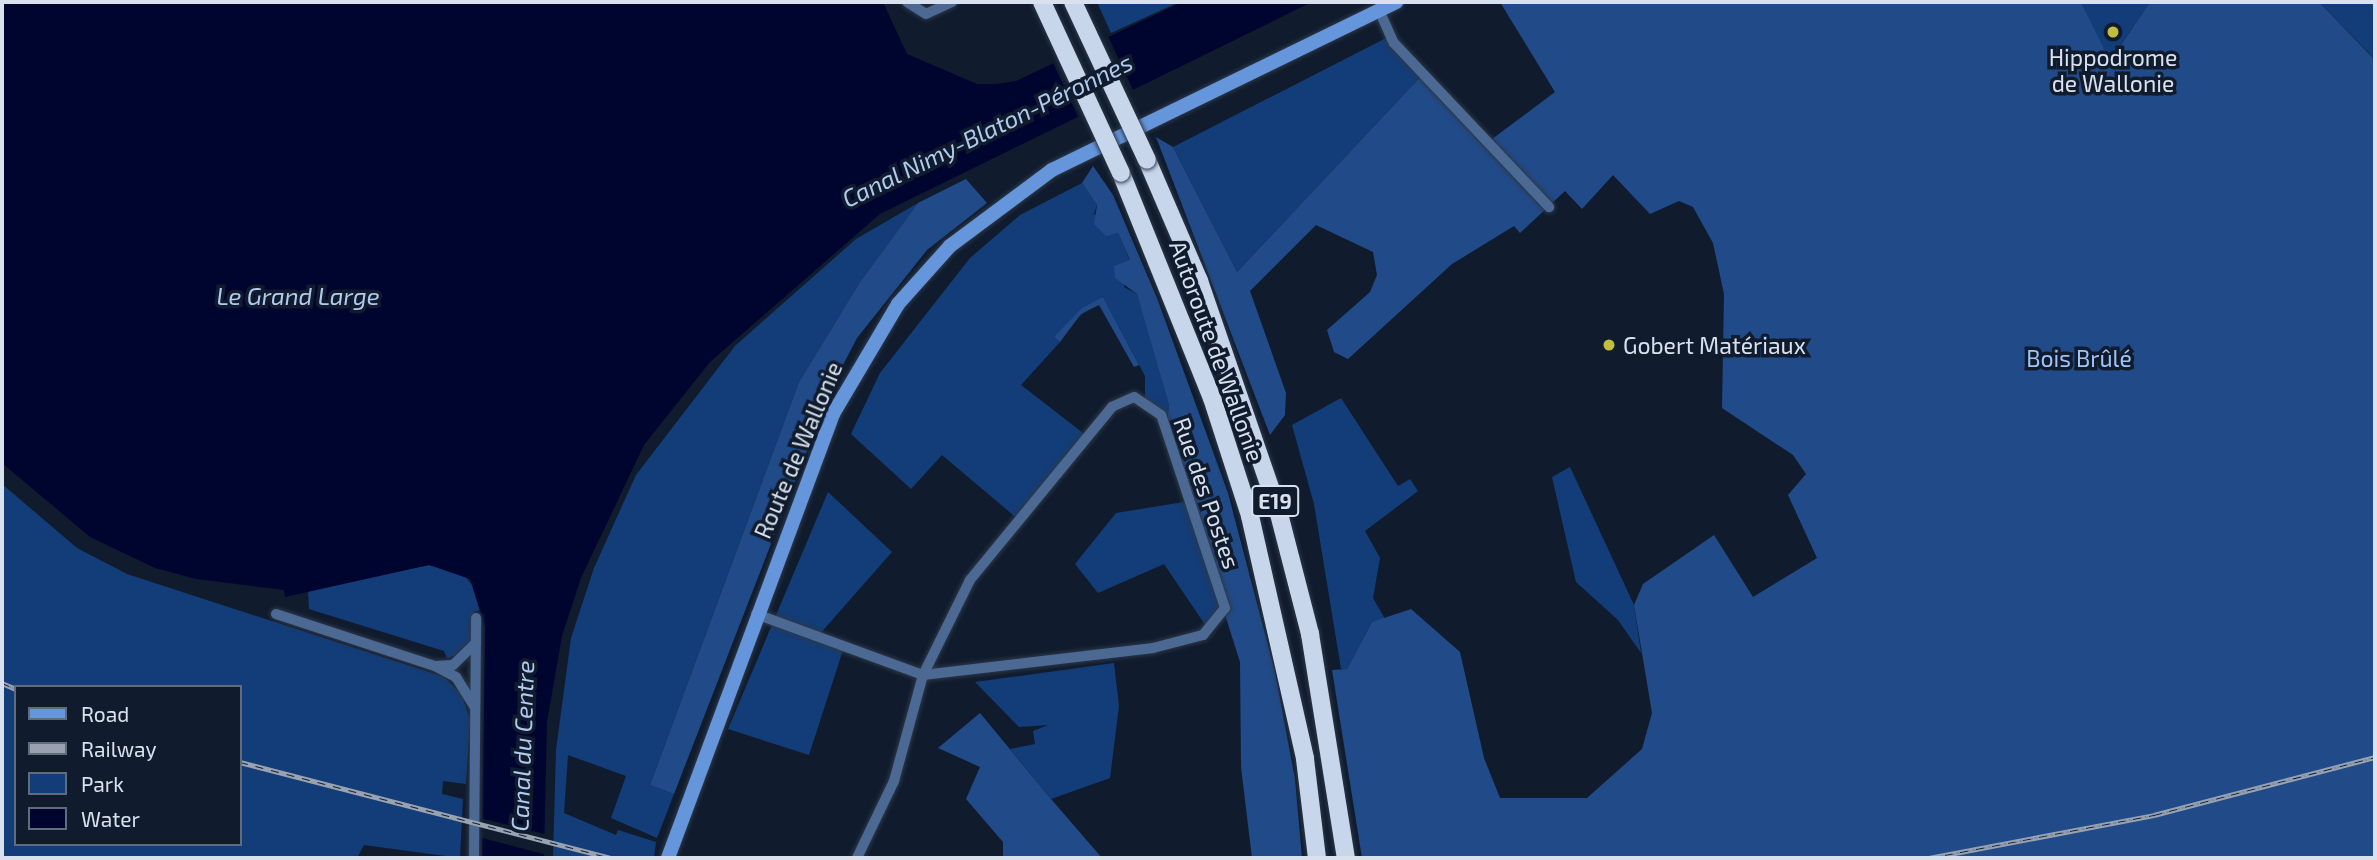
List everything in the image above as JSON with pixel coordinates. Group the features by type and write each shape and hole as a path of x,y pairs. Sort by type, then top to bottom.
{"highway":[{"name":"Autoroute de Wallonie","path":"1042,2 1121,173 1212,398 1250,516 1306,759 1317,858"},
{"name":"Autoroute de Wallonie","path":"1073,2 1147,160 1222,343 1278,510 1318,674 1346,858"}],"main road":[{"name":"Route de Wallonie","path":"668,858 755,613 853,374 898,304 950,246 1052,170 1396,2"}],"street":[{"path":"907,2 926,14 952,2"},
{"path":"1379,10 1394,43 1549,207"},
{"name":"Rue des Postes","path":"755,613 923,675 1153,648 1203,635 1219,623 1226,608 1153,405 1134,397 1104,415 970,580 923,675 894,781 857,858"},
{"path":"276,614 435,666 456,677 477,710"},
{"path":"474,858 476,618"},
{"path":"435,666 453,665 476,643"}],"green space":[{"path":"1097,2 1179,2 1111,33"},
{"name":"Bois Brûlé","path":"1500,2 2081,2 2110,61 2150,2 2319,2 2375,60 2375,858 1362,858 1332,670 1347,669 1372,622 1411,609 1460,652 1484,758 1500,798 1587,798 1642,749 1652,713 1634,605 1643,584 1714,535 1753,597 1817,558 1788,495 1806,474 1793,455 1722,408 1724,294 1713,243 1693,207 1679,201 1650,214 1613,175 1582,209 1565,191 1520,233 1514,226 1452,264 1348,359 1334,352 1327,330 1370,292 1377,275 1373,252 1316,225 1250,291 1286,393 1285,415 1270,435 1156,137 1173,147 1237,272 1424,73 1488,142 1555,92"},
{"name":"Hippodrome de Wallonie","path":"2081,2 2150,2 2109,62"},
{"path":"2319,2 2375,2 2375,60 2368,52"},
{"path":"1390,36 1424,73 1237,272 1173,147"},
{"path":"1093,166 1113,195 1157,298 1228,493 1275,672 1295,779 1302,858 1252,858 1241,767 1240,662 1166,429 1169,405 1137,294 1115,278 1114,266 1130,260 1118,233 1106,236 1094,224 1097,205 1082,183"},
{"path":"966,179 987,203 927,250 857,338 833,384 674,794 650,785 799,382 860,282 918,203"},
{"path":"1082,183 1097,205 1094,214 1118,233 1130,261 1124,287 1137,294 1149,334 1169,405 1166,429 1145,400 1145,376 1103,297 1054,337 1060,342 1021,385 1087,436 1019,520 942,455 911,489 851,434 880,373 970,258 1020,215"},
{"path":"918,203 860,282 799,382 650,785 674,794 657,838 611,818 626,776 568,755 564,813 616,835 618,830 656,842 654,858 553,858 556,750 571,638 594,568 636,475 735,346 856,239"},
{"path":"1103,297 1139,365 1134,367 1099,305 1081,314 1060,342 1054,337 1082,308"},
{"path":"1341,398 1398,486 1410,479 1418,491 1365,531 1380,558 1373,598 1385,619 1372,622 1347,669 1341,669 1314,504 1292,425"},
{"path":"1570,467 1634,605 1641,653 1618,620 1576,582 1552,477"},
{"path":"2,484 77,548 127,574 444,677 462,695 470,720 466,784 443,781 442,794 463,799 460,858 364,845 357,858 2,858"},
{"path":"828,492 892,552 818,636 844,647 809,755 728,729"},
{"path":"1190,501 1224,616 1210,632 1164,564 1098,593 1075,564 1116,513"},
{"path":"429,565 461,572 479,593 484,609 474,612 476,643 460,654 447,658 444,651 309,609 308,590"},
{"path":"1114,663 1119,706 1110,778 1051,799 1010,749 1035,744 1033,731 1048,725 1019,727 975,682"},
{"path":"980,713 1102,858 1003,858 1003,842 966,799 980,767 938,748"}],"water":[{"name":"Le Grand Large","path":"2,2 883,2 907,54 977,84 996,84 1016,81 1182,2 1312,2 880,214 710,362 644,445 581,578 562,636 547,722 544,858 482,858 485,627 470,579 429,565 285,597 284,590 196,579 155,568 90,537 2,463"}],"pier":[{"path":"1107,34 1134,93 1079,119 1052,60"},
{"path":"480,818 548,835 547,855 479,837"}],"railway":[{"path":"2,683 14,688"},
{"path":"1929,858 2154,815 2375,757"},
{"path":"242,763 610,858"}],"place":[{"name":"Hippodrome de Wallonie","path":"2113,32"},
{"name":"Gobert Matériaux","path":"1609,345"}],"water label":[{"name":"Canal Nimy-Blaton-Péronnes","path":"987,130"},
{"name":"Canal du Centre","path":"522,746"}]}
